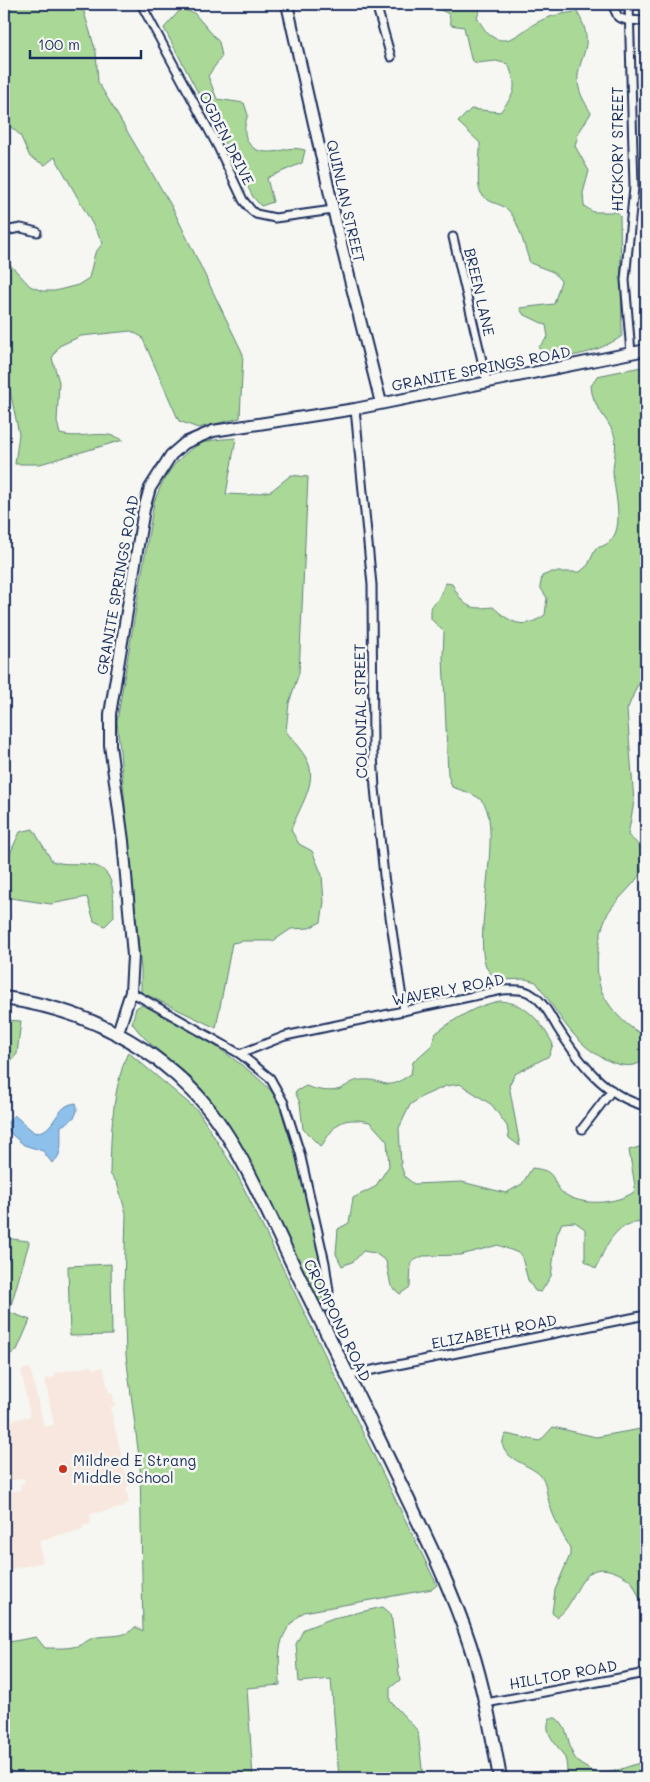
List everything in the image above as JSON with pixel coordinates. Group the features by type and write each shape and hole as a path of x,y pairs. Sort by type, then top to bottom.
{"highway":[{"name":"CROMPOND ROAD","path":"4,998 66,1011 118,1032 171,1070 206,1104 218,1121 245,1168 348,1375 447,1582 469,1643 486,1703 500,1778"}],"street":[{"name":"OGDEN DRIVE","path":"141,4 218,147 243,200 251,210 256,214 275,218 333,210"},
{"name":"QUINLAN STREET","path":"287,4 333,210 382,403"},
{"path":"376,4 391,57"},
{"path":"612,4 618,17 646,21"},
{"name":"HICKORY STREET","path":"629,4 634,187 628,234 626,280 632,354"},
{"path":"4,231 20,228 37,232"},
{"name":"BREEN LANE","path":"453,237 487,382"},
{"name":"GRANITE SPRINGS ROAD","path":"118,1032 131,992 133,956 109,730 136,552 150,488 171,455 200,436 213,431 355,409 646,350"},
{"name":"COLONIAL STREET","path":"355,409 372,585 375,780 384,876 404,1011"},
{"name":"WAVERLY ROAD","path":"240,1054 285,1036 502,990 525,991 540,1000 578,1059 612,1090 646,1106"},
{"path":"131,992 240,1054 270,1078 284,1103 291,1122 325,1263 329,1291 326,1307"},
{"path":"582,1129 612,1090"},
{"name":"ELIZABETH ROAD","path":"348,1375 646,1316"},
{"name":"HILLTOP ROAD","path":"486,1703 646,1673"}],"shaded area":[{"name":"Mildred E Strang Middle School","path":"92,1366 93,1369 103,1367 109,1393 112,1392 115,1406 110,1407 129,1486 126,1487 129,1503 125,1504 125,1507 90,1514 91,1524 83,1526 83,1530 39,1540 43,1562 4,1571 4,1493 21,1490 20,1484 25,1483 24,1478 4,1482 4,1408 9,1407 12,1420 30,1416 21,1370 30,1368 44,1426 54,1425 45,1379 56,1377 55,1373"}],"green space":[{"path":"4,4 78,4 84,12 96,52 98,82 172,207 243,354 240,418 198,428 179,421 142,337 131,331 81,336 59,346 52,358 59,382 57,422 60,434 77,436 100,434 123,440 40,464 15,464 19,434 4,362 4,258 30,286 42,291 55,291 78,285 89,278 95,253 103,243 55,157 45,165 30,157 20,135 4,121"},
{"path":"428,4 482,4 477,18 491,36 504,40 515,37 546,18 577,12 586,36 586,45 579,70 579,88 591,113 578,134 575,146 589,171 583,193 584,206 593,212 617,212 620,216 622,336 598,349 570,356 561,356 549,354 538,348 548,337 546,325 523,314 520,308 554,304 561,281 553,272 530,263 518,226 511,213 504,207 484,197 481,193 478,183 480,143 458,122 471,109 500,112 514,90 511,72 508,64 496,61 476,63 471,59 464,27 451,25 449,14"},
{"path":"181,9 194,13 219,42 222,56 208,76 217,99 244,103 248,115 245,133 249,144 260,151 267,152 293,148 305,150 302,163 267,178 273,202 261,206 253,197 164,28"},
{"path":"646,366 646,681 637,686 627,710 634,802 628,835 641,848 645,859 640,874 607,915 599,939 597,958 599,983 605,998 624,1021 646,1035 646,1058 639,1063 622,1065 603,1058 575,1036 536,982 525,979 499,980 491,974 486,966 483,950 483,929 490,852 490,829 487,811 480,799 470,793 452,787 448,775 443,657 444,632 431,619 431,607 438,599 446,583 452,584 463,602 467,605 477,608 493,607 506,618 518,623 524,624 545,615 547,598 540,587 542,576 552,572 580,572 588,565 596,548 607,544 617,528 618,518 613,473 615,438 594,400 591,386 597,376"},
{"path":"236,438 226,494 248,495 271,491 291,475 308,477 299,673 289,703 286,731 307,760 311,777 306,795 291,830 299,844 312,851 322,875 324,902 321,922 309,928 291,929 273,941 232,943 216,1028 141,992 141,970 117,721 154,502 158,492 167,474 187,452 205,442"},
{"path":"33,829 52,861 91,865 105,872 112,885 114,917 105,926 94,921 87,897 51,904 4,897 4,866 20,832"},
{"path":"500,1001 518,1005 532,1015 553,1044 549,1056 515,1074 509,1085 520,1146 509,1138 507,1126 492,1105 460,1084 446,1086 421,1097 410,1105 399,1128 401,1166 405,1177 414,1184 462,1182 506,1193 522,1184 532,1168 541,1169 547,1171 553,1177 559,1189 571,1197 589,1202 609,1201 634,1192 635,1186 629,1150 646,1145 646,1223 627,1225 619,1230 608,1243 596,1269 585,1261 585,1229 575,1222 562,1223 557,1234 551,1276 541,1292 535,1291 528,1280 521,1254 498,1245 461,1255 423,1256 411,1262 410,1287 400,1294 391,1286 386,1261 375,1253 363,1251 354,1261 342,1266 336,1254 338,1229 349,1223 353,1198 375,1187 389,1166 387,1141 370,1122 352,1120 340,1123 335,1127 321,1147 303,1129 300,1103 295,1092 306,1086 330,1091 340,1089 359,1080 389,1084 402,1080 411,1074 413,1062 432,1045 436,1033 474,1009"},
{"path":"141,1005 173,1020 213,1044 251,1072 277,1099 305,1187 319,1256 324,1302 319,1304 266,1192 236,1137 219,1112 193,1079 147,1041 132,1023 136,1008"},
{"path":"4,1020 21,1021 17,1054 4,1069"},
{"path":"128,1052 198,1111 235,1170 437,1585 432,1589 304,1612 295,1620 283,1636 279,1663 280,1685 247,1688 253,1778 4,1778 4,1643 36,1637 45,1648 68,1648 80,1645 96,1637 127,1633 135,1627 143,1631 140,1465 126,1355 124,1288 126,1213 117,1183 110,1174 112,1127 116,1097"},
{"path":"4,1238 28,1241 29,1243 9,1312 30,1320 17,1350 4,1358"},
{"path":"111,1264 112,1335 70,1336 68,1266"},
{"path":"553,1427 596,1437 646,1428 646,1606 640,1600 631,1581 611,1570 598,1569 589,1573 582,1581 565,1610 557,1617 552,1613 555,1590 570,1555 570,1548 553,1515 542,1478 536,1471 508,1454 503,1442 506,1434 540,1441"},
{"path":"383,1607 391,1614 400,1680 390,1688 390,1701 418,1731 423,1778 339,1778 331,1679 299,1682 296,1644 304,1629 333,1618"},
{"path":"550,1718 556,1718 562,1724 575,1758 589,1769 597,1773 607,1773 646,1762 646,1778 567,1778 565,1758 549,1734 548,1724"}],"water":[{"path":"76,1103 76,1115 61,1126 60,1152 52,1163 43,1151 24,1145 10,1133 8,1122 14,1115 35,1133 48,1128 63,1108"}],"waterway":[{"path":"4,1265 10,1256"}],"place":[{"name":"Mildred E Strang Middle School","path":"63,1469"}]}
